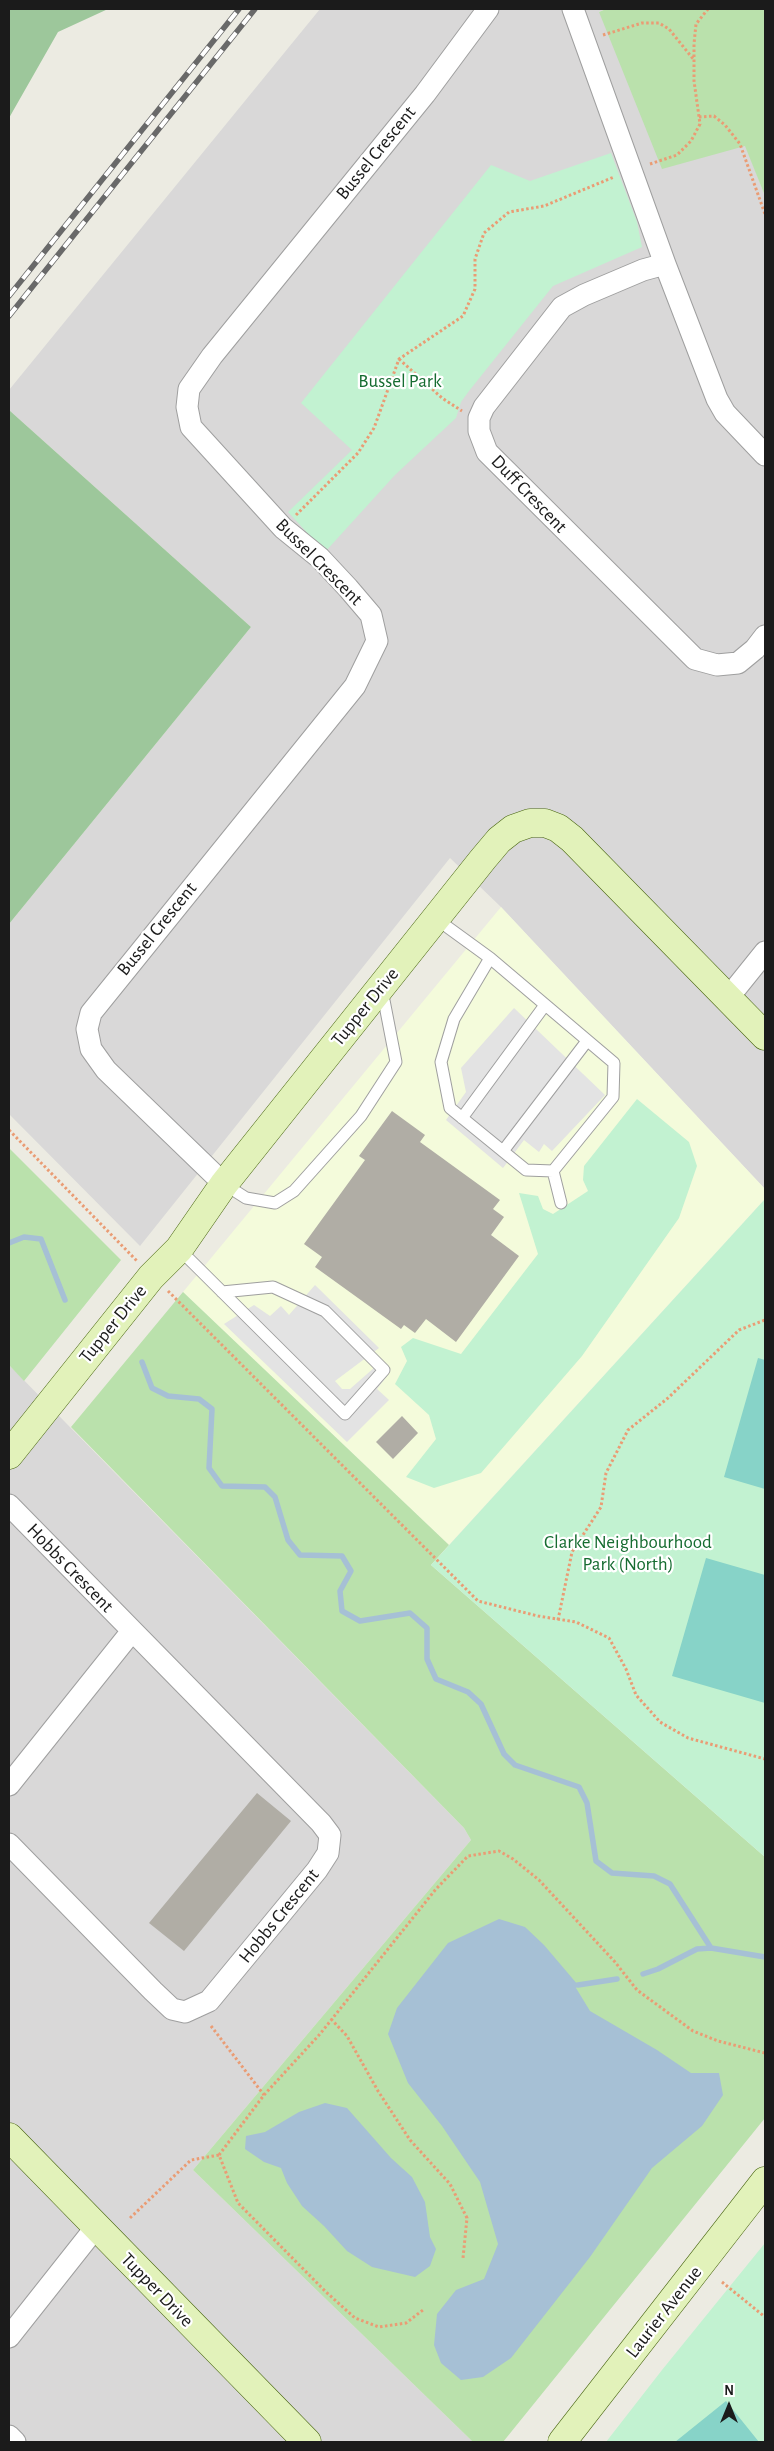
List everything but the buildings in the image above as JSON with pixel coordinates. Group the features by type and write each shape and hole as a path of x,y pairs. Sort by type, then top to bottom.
{"street":[{"name":"Bussel Crescent","path":"224,1184 106,1070 91,1049 87,1029 92,1013 116,980 355,686 377,641 371,615 320,558 283,528 192,427 187,406 189,389 212,356 425,94 488,9"},
{"path":"573,9 665,264 721,406 725,413 765,455"},
{"path":"479,418 484,407 562,307 626,277 665,264"},
{"name":"Duff Crescent","path":"479,418 479,431 487,452 695,659 717,665 738,663 755,649 765,636"},
{"name":"Tupper Drive","path":"9,1455 151,1277 178,1249 224,1184 435,918 499,840 513,829 530,823 545,824 558,828 572,839 765,1036"},
{"path":"728,998 765,952"},
{"name":"Hobbs Crescent","path":"9,1505 321,1822 330,1835 328,1853 317,1870 209,2001 185,2012 172,2009 9,1844"},
{"path":"9,1784 132,1632"},
{"name":"Tupper Drive","path":"9,2137 307,2442"},
{"name":"Laurier Avenue","path":"562,2442 765,2181"},
{"path":"9,2337 96,2227"},
{"path":"9,2436 15,2442"}],"lane":[{"path":"435,918 490,958 614,1063 613,1097 553,1171"},
{"path":"490,958 454,1019 441,1062 450,1108 526,1170 553,1171"},
{"path":"224,1184 246,1198 275,1203 294,1191 361,1116 396,1062 381,986"},
{"path":"462,1118 545,1006"},
{"path":"503,1151 587,1041"},
{"path":"553,1171 561,1203"},
{"path":"178,1249 345,1414 384,1370 325,1311 273,1287 222,1292"}],"path":[{"path":"650,164 678,155 691,141 700,124 694,61 696,24 708,9"},
{"path":"583,41 642,23 659,23 669,29 694,61"},
{"path":"699,117 714,116 725,125 740,144 765,214"},
{"path":"283,528 358,453 374,428 398,359 463,316 475,289 475,259 484,233 509,212 544,206 615,176"},
{"path":"398,359 442,398 463,412 479,418"},
{"path":"9,1130 151,1277 173,1295 478,1601 558,1620 576,1622 609,1638 626,1669 636,1695 660,1722 688,1738 765,1759"},
{"path":"558,1620 572,1552 601,1507 606,1473 628,1430 668,1398 738,1330 765,1320"},
{"path":"130,2218 190,2160 219,2155 264,2095 331,2019 436,1889 468,1856 499,1851 513,1859 540,1880 615,1962 637,1990 693,2031 718,2041 765,2052"},
{"path":"331,2019 347,2036 378,2091 410,2140 450,2184 467,2218 463,2258"},
{"path":"211,2026 264,2095"},
{"path":"219,2155 238,2203 326,2292 355,2318 379,2327 406,2323 423,2310"},
{"path":"722,2282 765,2317"}],"shaded area":[{"path":"320,9 606,9 599,12 746,146 765,196 765,1189 501,907 450,858 140,1246 9,1114 9,924 251,627 9,410 9,390"},
{"path":"501,907 765,1189 765,1199 449,1545 183,1292"},
{"path":"514,1008 605,1095 552,1151 544,1144 539,1152 524,1140 503,1168 446,1120 466,1092 461,1068"},
{"path":"315,1285 379,1348 335,1381 342,1389 350,1389 383,1360 387,1376 377,1389 389,1400 347,1442 224,1324 254,1305 270,1316 281,1306 289,1315"},
{"path":"758,1358 765,1360 765,1489 724,1477"},
{"path":"9,1365 464,1828 471,1840 193,2170 473,2442 9,2442"},
{"path":"706,1558 765,1575 765,1703 672,1676"},
{"path":"499,1919 525,1927 544,1945 578,1985 576,1988 590,2011 657,2050 691,2073 719,2073 723,2095 702,2126 652,2168 590,2257 511,2358 483,2377 461,2380 441,2363 434,2345 437,2314 456,2290 484,2279 498,2244 480,2182 442,2126 408,2083 388,2034 397,2008 448,1943"},
{"path":"325,2103 347,2108 391,2158 412,2177 425,2202 430,2237 436,2249 430,2266 415,2277 372,2267 347,2251 302,2206 287,2183 281,2168 264,2162 245,2149 246,2136 265,2132 299,2112"},
{"path":"726,2401 759,2442 675,2442"}],"green space":[{"path":"9,9 108,9 58,32 9,118"},
{"path":"606,9 765,9 765,196 745,146 662,169 599,12"},
{"name":"Bussel Park","path":"611,153 637,222 642,247 553,286 469,391 461,402 456,418 395,475 325,552 288,512 352,450 301,403 491,165 530,181"},
{"path":"9,410 251,627 9,924"},
{"path":"637,1099 689,1142 697,1166 679,1218 582,1356 481,1473 434,1488 406,1477 436,1439 429,1415 395,1384 407,1361 401,1347 413,1338 461,1354 538,1254 519,1193 538,1196 543,1209 553,1214 588,1191 583,1180 584,1166"},
{"path":"9,1148 121,1260 24,1381 9,1365"},
{"name":"Clarke Neighbourhood Park (North)","path":"765,1199 765,1857 431,1565"},
{"path":"183,1292 449,1545 431,1565 765,1857 765,2118 503,2442 473,2442 193,2170 471,1840 464,1828 71,1427"},
{"path":"765,2243 765,2442 606,2442 662,2370"}],"waterway":[{"path":"9,1243 24,1237 41,1239 65,1300"},
{"path":"142,1362 152,1388 168,1396 199,1399 212,1409 209,1468 222,1486 265,1487 275,1497 288,1540 300,1555 342,1556 351,1571 340,1591 342,1611 360,1621 410,1613 427,1628 427,1659 436,1679 468,1692 481,1704 504,1754 515,1765 579,1787 587,1803 596,1861 612,1873 654,1876 670,1884 711,1948"},
{"path":"643,1974 658,1969 697,1949 711,1948 765,1957"},
{"path":"578,1985 617,1979"}],"railway":[{"path":"9,296 239,9"},
{"path":"9,316 255,9"}]}
